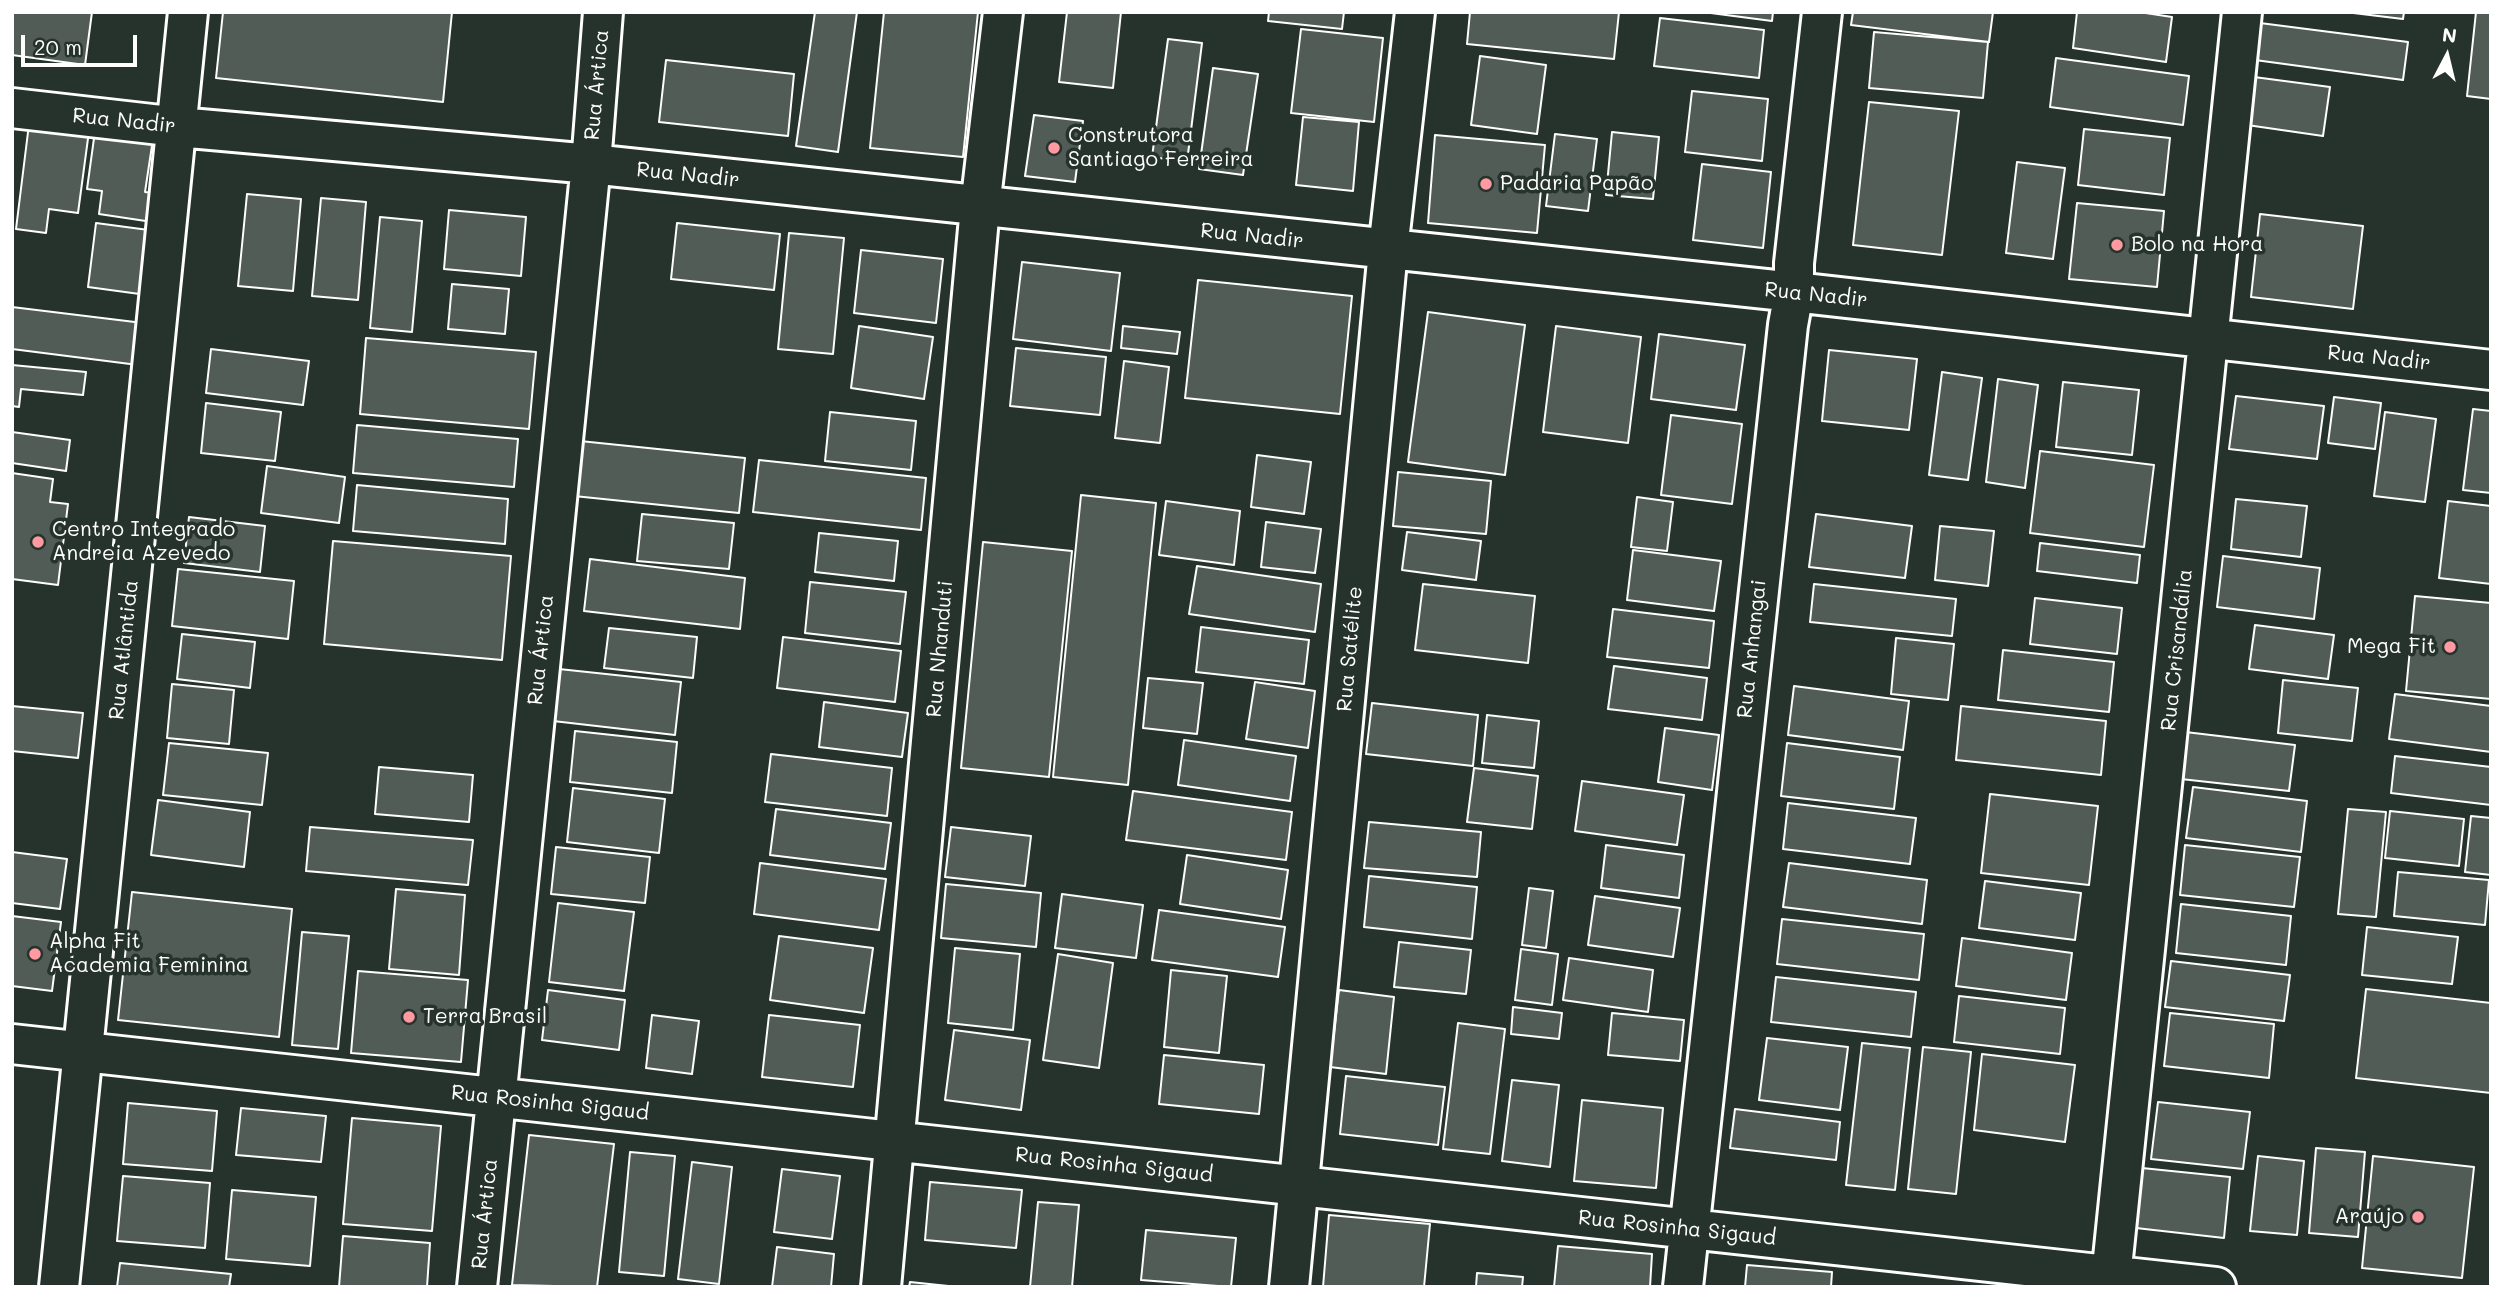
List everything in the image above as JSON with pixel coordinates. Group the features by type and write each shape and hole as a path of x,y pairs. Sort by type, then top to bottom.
{"street":[{"name":"Rua Atlântida","path":"59,1287 188,12"},
{"name":"Rua Ártica","path":"477,1287 591,164 603,12"},
{"name":"Rua Nhanduti","path":"881,1287 980,207 1003,12"},
{"name":"Rua Satélite","path":"1289,1287 1388,250 1415,12"},
{"name":"Rua Anhangai","path":"1683,1287 1786,339 1794,292 1794,263 1822,12"},
{"name":"Rua Crisandália","path":"2111,1281 2242,12"},
{"name":"Rua Nadir","path":"12,108 178,127 591,164 1794,292 2491,370"},
{"name":"Rua Rosinha Sigaud","path":"12,1044 1689,1229 2111,1281 2216,1287"}],"building":[{"path":"12,12 92,12 85,65 12,55"},
{"path":"223,12 452,12 443,102 216,78"},
{"path":"815,12 857,12 838,152 796,146"},
{"path":"884,12 978,12 963,157 870,148"},
{"path":"1067,12 1121,12 1113,88 1059,82"},
{"path":"1269,12 1344,12 1342,29 1268,21"},
{"path":"1470,12 1619,12 1614,59 1467,44"},
{"path":"1703,12 1773,12 1772,21"},
{"path":"1853,12 1993,12 1989,42 1851,25"},
{"path":"2077,12 2139,12 2172,17 2166,62 2073,48"},
{"path":"2345,12 2404,12 2403,19"},
{"path":"2476,12 2491,12 2491,99 2467,96"},
{"path":"1660,18 1764,30 1759,78 1654,66"},
{"path":"2260,23 2408,42 2403,80 2255,60"},
{"path":"1301,29 1383,38 1374,122 1291,113"},
{"path":"1874,32 1988,42 1983,98 1869,88"},
{"path":"1168,39 1202,43 1187,162 1152,157"},
{"path":"1480,56 1546,65 1537,134 1471,125"},
{"path":"2056,58 2189,76 2183,125 2050,107"},
{"path":"666,60 794,74 788,136 659,122"},
{"path":"1213,68 1258,74 1243,175 1199,169"},
{"path":"2254,77 2330,87 2323,136 2247,125"},
{"path":"1692,91 1768,99 1762,161 1685,152"},
{"path":"1869,102 1959,111 1942,255 1853,245"},
{"name":"Construtora Santiago Ferreira","path":"1034,115 1083,121 1075,182 1025,176"},
{"path":"1303,117 1359,122 1353,191 1296,185"},
{"path":"29,124 89,131 78,213 49,209 46,233 16,229"},
{"path":"2084,129 2170,138 2164,195 2078,185"},
{"path":"95,131 153,139 145,192 163,194 159,223 99,214 102,191 87,189"},
{"path":"1612,132 1659,137 1653,199 1606,195"},
{"path":"1555,134 1597,139 1588,211 1546,206"},
{"name":"Padaria Papão","path":"1435,135 1545,145 1537,233 1428,223"},
{"path":"2017,162 2065,168 2053,259 2006,253"},
{"path":"1702,164 1771,172 1763,248 1693,240"},
{"path":"247,194 301,199 293,291 238,286"},
{"path":"321,198 366,202 358,300 312,296"},
{"name":"Bolo na Hora","path":"2077,203 2164,211 2157,287 2069,279"},
{"path":"449,210 526,217 521,276 444,269"},
{"path":"2260,214 2363,226 2353,309 2251,297"},
{"path":"380,217 422,221 412,332 370,328"},
{"path":"96,223 156,231 147,295 88,287"},
{"path":"677,223 780,234 774,290 671,279"},
{"path":"789,233 844,238 833,354 778,349"},
{"path":"861,250 943,259 936,323 854,313"},
{"path":"1022,262 1120,273 1111,351 1013,339"},
{"path":"1198,280 1352,296 1340,414 1185,398"},
{"path":"452,284 509,289 505,334 448,329"},
{"path":"12,307 143,323 138,365 12,349"},
{"path":"1428,312 1525,325 1505,475 1408,462"},
{"path":"859,326 933,337 924,399 851,388"},
{"path":"1123,326 1180,332 1177,354 1121,348"},
{"path":"1556,326 1641,337 1628,443 1543,432"},
{"path":"1659,334 1745,345 1736,410 1651,399"},
{"path":"366,338 536,352 529,429 360,414"},
{"path":"1016,348 1106,357 1100,415 1010,406"},
{"path":"211,349 309,361 303,405 206,393"},
{"path":"1829,350 1917,359 1909,430 1822,421"},
{"path":"1124,361 1169,367 1160,443 1115,438"},
{"path":"12,365 86,372 83,395 21,389 19,407 12,406"},
{"path":"1942,372 1982,378 1968,480 1929,475"},
{"path":"1998,379 2038,385 2025,488 1986,482"},
{"path":"2063,382 2139,390 2132,455 2056,447"},
{"path":"2236,396 2324,406 2317,459 2229,449"},
{"path":"2334,397 2381,403 2375,449 2328,443"},
{"path":"206,403 281,412 275,461 201,453"},
{"path":"2473,409 2491,411 2491,493 2463,490"},
{"path":"830,412 916,421 911,470 825,461"},
{"path":"2385,412 2436,419 2425,502 2374,496"},
{"path":"1671,415 1742,424 1732,504 1661,495"},
{"path":"357,425 518,439 514,487 353,473"},
{"path":"12,432 70,440 66,471 12,463"},
{"path":"580,441 745,458 739,513 574,496"},
{"path":"2040,451 2154,465 2144,547 2030,533"},
{"path":"1257,455 1311,462 1304,514 1251,507"},
{"path":"759,460 926,478 921,530 753,512"},
{"path":"267,466 345,477 339,523 261,513"},
{"path":"1398,472 1491,481 1486,534 1393,526"},
{"name":"Centro Integrado Andreia Azevedo","path":"12,473 53,479 50,502 68,504 58,585 12,579"},
{"path":"357,485 508,499 505,544 353,531"},
{"path":"1081,495 1156,503 1128,785 1053,777"},
{"path":"1637,497 1673,502 1667,551 1631,547"},
{"path":"2236,499 2307,506 2301,557 2231,549"},
{"path":"1166,501 1240,511 1234,565 1159,555"},
{"path":"2448,501 2491,506 2491,584 2439,578"},
{"path":"642,514 734,523 729,569 637,561"},
{"path":"1816,514 1912,526 1905,578 1809,567"},
{"path":"189,517 265,526 260,572 184,563"},
{"path":"1266,522 1321,529 1315,573 1261,567"},
{"path":"1940,526 1994,531 1988,586 1935,580"},
{"path":"1407,532 1481,541 1476,580 1402,570"},
{"path":"819,533 898,541 894,581 815,572"},
{"path":"333,541 511,556 502,660 324,644"},
{"path":"983,542 1072,551 1049,777 961,768"},
{"path":"2040,543 2140,555 2137,583 2037,571"},
{"path":"1633,550 1721,561 1714,611 1627,600"},
{"path":"2223,556 2320,568 2314,619 2217,607"},
{"path":"590,559 745,578 740,629 584,611"},
{"path":"1197,566 1321,584 1315,632 1189,614"},
{"path":"178,569 294,581 288,639 172,626"},
{"path":"810,582 906,592 900,644 805,633"},
{"path":"1423,584 1535,596 1528,663 1415,650"},
{"path":"1814,584 1956,599 1952,636 1810,622"},
{"name":"Mega Fit","path":"2415,596 2491,603 2491,699 2406,691"},
{"path":"2035,598 2122,608 2117,654 2030,644"},
{"path":"1613,609 1714,621 1709,668 1607,657"},
{"path":"2255,625 2334,635 2328,679 2249,669"},
{"path":"1201,627 1309,640 1304,684 1196,672"},
{"path":"609,628 697,637 693,678 604,668"},
{"path":"182,634 255,642 250,688 177,679"},
{"path":"783,637 901,651 895,702 777,688"},
{"path":"1896,638 1954,644 1948,700 1891,694"},
{"path":"2003,650 2114,662 2109,712 1998,700"},
{"path":"1614,666 1707,678 1702,720 1608,709"},
{"path":"559,669 681,682 675,735 553,721"},
{"path":"1148,678 1203,683 1197,734 1143,728"},
{"path":"2283,680 2358,688 2352,741 2278,733"},
{"path":"1255,682 1315,691 1308,748 1246,739"},
{"path":"172,684 234,690 229,744 167,738"},
{"path":"1794,686 1909,701 1903,750 1788,735"},
{"path":"2395,694 2491,706 2491,752 2389,739"},
{"path":"824,702 908,713 902,757 819,747"},
{"path":"1372,703 1478,715 1473,766 1366,754"},
{"path":"12,706 83,713 78,758 12,751"},
{"path":"1961,706 2106,721 2101,775 1956,760"},
{"path":"1487,715 1539,721 1534,768 1482,763"},
{"path":"1665,728 1719,735 1712,790 1658,782"},
{"path":"575,731 677,742 672,793 570,782"},
{"path":"2177,731 2295,745 2289,791 2172,778"},
{"path":"1184,740 1296,756 1290,801 1178,785"},
{"path":"169,743 268,753 262,805 163,795"},
{"path":"1787,743 1900,757 1894,809 1781,796"},
{"path":"771,754 892,768 887,816 765,802"},
{"path":"2395,756 2491,767 2491,805 2391,793"},
{"path":"379,767 473,775 469,822 375,814"},
{"path":"1474,768 1538,776 1532,829 1467,822"},
{"path":"1582,781 1684,795 1677,845 1575,831"},
{"path":"2193,787 2307,801 2301,852 2186,838"},
{"path":"573,788 665,799 659,853 567,842"},
{"path":"1133,791 1292,812 1286,860 1126,840"},
{"path":"1990,794 2098,806 2089,885 1981,873"},
{"path":"158,800 250,812 244,867 151,855"},
{"path":"1788,803 1916,818 1910,864 1783,849"},
{"path":"776,809 891,823 885,869 770,855"},
{"path":"2348,809 2386,812 2376,917 2338,914"},
{"path":"2390,811 2464,819 2459,866 2385,858"},
{"path":"2471,816 2491,818 2491,875 2465,872"},
{"path":"1369,822 1481,832 1477,877 1364,868"},
{"path":"310,827 473,840 468,885 306,871"},
{"path":"951,827 1031,836 1025,886 945,877"},
{"path":"1606,845 1684,855 1679,898 1601,888"},
{"path":"2185,845 2300,857 2294,907 2180,895"},
{"path":"556,847 650,857 645,903 551,894"},
{"path":"12,852 67,859 60,909 12,903"},
{"path":"1187,855 1288,870 1281,919 1180,904"},
{"path":"760,863 886,879 879,930 754,914"},
{"path":"1789,863 1927,880 1922,924 1783,907"},
{"path":"2398,872 2489,880 2485,925 2394,916"},
{"path":"1369,876 1477,887 1472,939 1364,927"},
{"path":"1985,881 2081,893 2075,940 1979,928"},
{"path":"946,884 1041,893 1036,947 941,938"},
{"path":"1529,888 1553,891 1546,948 1522,945"},
{"path":"396,889 465,895 459,975 389,969"},
{"path":"132,892 292,909 279,1037 118,1020"},
{"path":"1062,894 1143,905 1136,958 1055,948"},
{"path":"1595,896 1680,908 1673,957 1588,945"},
{"path":"558,903 634,912 624,991 549,982"},
{"path":"2181,904 2291,916 2286,965 2176,953"},
{"path":"1159,910 1285,927 1278,977 1152,960"},
{"name":"Alpha Fit Academia Feminina","path":"12,916 61,922 52,991 12,986"},
{"path":"1782,919 1924,934 1919,980 1777,964"},
{"path":"2367,927 2458,937 2452,984 2362,975"},
{"path":"302,932 349,936 338,1049 292,1045"},
{"path":"779,936 873,948 864,1013 770,1000"},
{"path":"1962,938 2072,953 2066,1000 1956,986"},
{"path":"1399,942 1471,950 1466,994 1394,987"},
{"path":"955,948 1020,954 1013,1030 948,1023"},
{"path":"1521,949 1558,954 1552,1005 1515,1000"},
{"path":"1058,954 1113,963 1099,1068 1043,1060"},
{"path":"1569,958 1653,970 1648,1012 1563,1000"},
{"path":"2171,961 2290,975 2284,1021 2165,1007"},
{"path":"1171,970 1227,976 1219,1053 1164,1047"},
{"name":"Terra Brasil","path":"358,971 468,980 461,1062 351,1053"},
{"path":"1776,977 1916,992 1911,1037 1771,1022"},
{"path":"2366,989 2491,1003 2491,1093 2356,1078"},
{"path":"548,990 625,1000 619,1050 542,1040"},
{"path":"1339,990 1394,997 1386,1074 1330,1067"},
{"path":"1959,996 2065,1008 2060,1054 1954,1042"},
{"path":"1513,1007 1562,1013 1559,1039 1511,1034"},
{"path":"1612,1013 1684,1020 1680,1061 1608,1055"},
{"path":"2170,1013 2274,1024 2269,1078 2164,1066"},
{"path":"652,1015 699,1021 692,1074 646,1068"},
{"path":"769,1015 860,1025 853,1087 762,1077"},
{"path":"1458,1023 1505,1029 1490,1154 1443,1149"},
{"path":"954,1030 1030,1040 1021,1110 945,1100"},
{"path":"1767,1038 1848,1047 1840,1110 1759,1100"},
{"path":"1862,1043 1910,1048 1895,1190 1846,1185"},
{"path":"1923,1047 1971,1052 1956,1194 1908,1189"},
{"path":"1982,1054 2075,1065 2065,1142 1974,1130"},
{"path":"1164,1055 1264,1065 1259,1114 1159,1104"},
{"path":"1346,1076 1445,1087 1438,1145 1340,1134"},
{"path":"1512,1080 1559,1085 1550,1167 1502,1161"},
{"path":"1582,1100 1663,1108 1656,1188 1574,1181"},
{"path":"2158,1102 2250,1112 2243,1169 2151,1159"},
{"path":"128,1103 217,1111 212,1171 123,1164"},
{"path":"241,1108 326,1116 321,1162 236,1155"},
{"path":"1735,1109 1840,1122 1836,1160 1730,1148"},
{"path":"352,1118 441,1126 432,1231 343,1224"},
{"path":"529,1135 614,1144 597,1287 512,1285"},
{"path":"2316,1148 2365,1152 2358,1237 2309,1233"},
{"path":"630,1152 675,1156 664,1276 619,1272"},
{"path":"2258,1156 2304,1161 2297,1235 2250,1231"},
{"name":"Araújo","path":"2373,1156 2474,1167 2462,1278 2362,1268"},
{"path":"692,1162 732,1167 719,1284 678,1279"},
{"path":"2142,1168 2230,1177 2224,1238 2136,1228"},
{"path":"782,1169 840,1176 832,1239 774,1232"},
{"path":"123,1176 210,1183 205,1248 117,1241"},
{"path":"930,1182 1022,1190 1016,1248 925,1240"},
{"path":"232,1190 316,1197 310,1266 226,1259"},
{"path":"1038,1202 1079,1205 1072,1287 1030,1287"},
{"path":"1329,1215 1430,1224 1424,1287 1323,1287"},
{"path":"1146,1230 1236,1238 1231,1287 1141,1280"},
{"path":"343,1236 430,1243 427,1287 339,1287"},
{"path":"1558,1246 1652,1254 1650,1287 1554,1287"},
{"path":"777,1247 834,1254 831,1287 772,1287"},
{"path":"120,1263 231,1274 229,1287 117,1287"},
{"path":"1747,1265 1832,1272 1831,1287 1745,1287"},
{"path":"1477,1273 1523,1277 1522,1287 1476,1287"},
{"path":"910,1282 958,1287 909,1287"}],"place":[{"name":"Construtora Santiago Ferreira","path":"1054,148"},
{"name":"Padaria Papão","path":"1486,184"},
{"name":"Bolo na Hora","path":"2117,245"},
{"name":"Centro Integrado Andreia Azevedo","path":"38,542"},
{"name":"Mega Fit","path":"2450,647"},
{"name":"Alpha Fit Academia Feminina","path":"35,954"},
{"name":"Terra Brasil","path":"409,1017"},
{"name":"Araújo","path":"2418,1217"}]}
